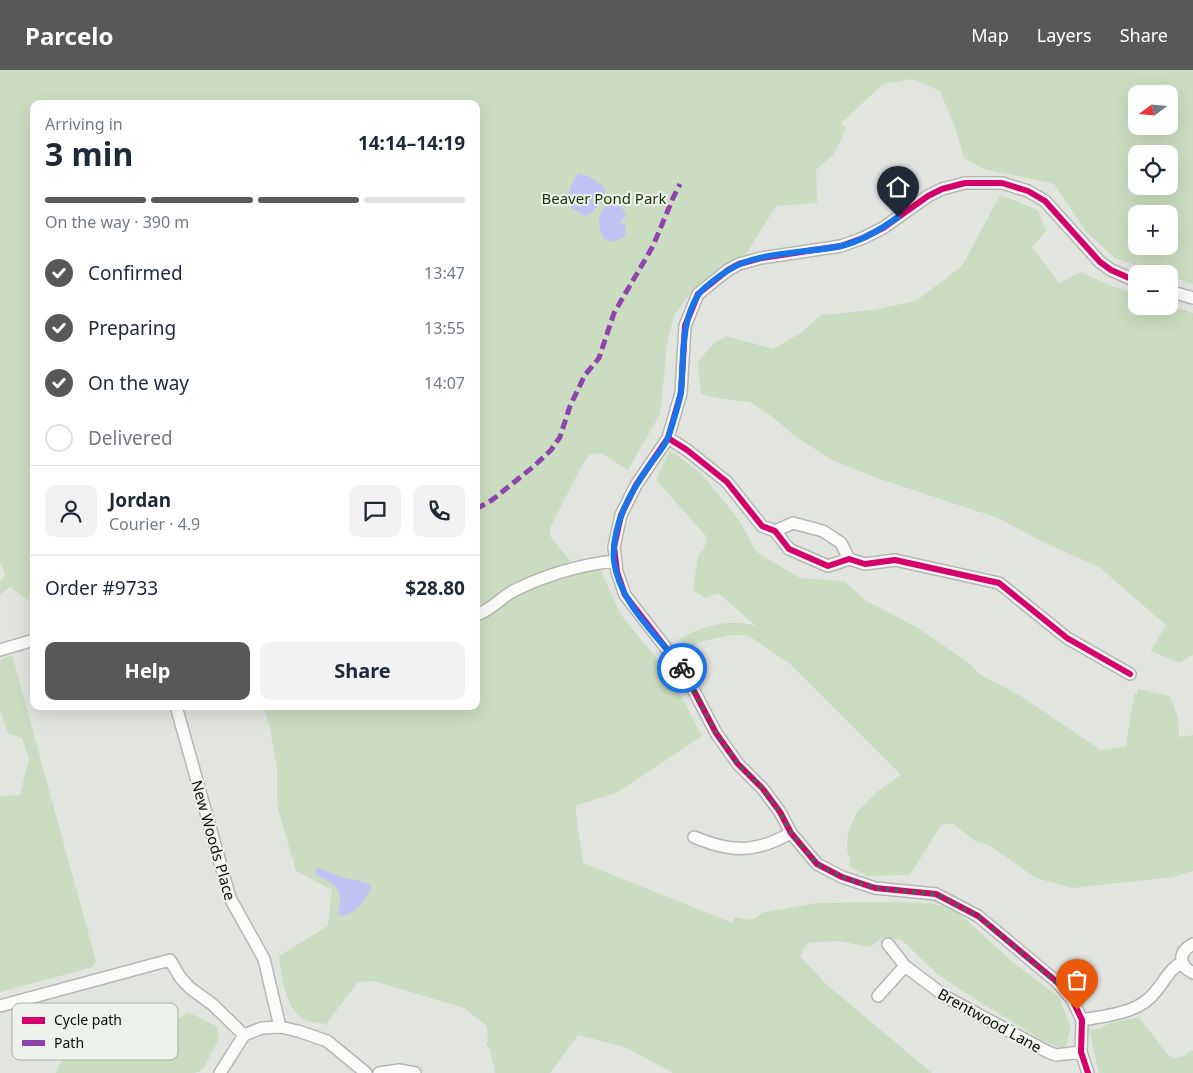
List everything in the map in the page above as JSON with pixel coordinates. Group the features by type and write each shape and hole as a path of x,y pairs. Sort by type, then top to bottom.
{"street":[{"path":"1088,1073 1081,1052 1082,1020 1072,999 1056,982 978,916 936,894 876,888 842,877 817,864 791,833 780,812 763,789 738,764 716,733 683,670 625,595 616,572 614,547 621,515 636,485 668,438 681,393 685,326 698,294 728,270 739,264 761,258 841,246 883,228 942,188 965,183 1002,183 1028,191 1045,200 1100,262 1111,270 1128,277"},
{"path":"1178,294 1193,298"},
{"path":"668,438 687,450 727,482 762,526 775,531 789,549 828,566 849,558 865,564 894,560 999,583 1067,638 1130,674"},
{"path":"775,531 793,523 823,531 841,542 849,558"},
{"path":"480,614 513,591 538,580 566,570 614,561"},
{"path":"0,650 30,641"},
{"name":"New Woods Place","path":"177,710 230,898 264,959 280,1027"},
{"path":"694,837 714,846 748,850 768,845 791,833"},
{"name":"Brentwood Lane","path":"888,944 905,966 921,980 964,1008 1048,1052 1056,1055 1081,1052"},
{"path":"1193,944 1186,948 1182,955 1182,962 1186,969 1193,973"},
{"path":"0,1006 170,960 180,977 190,988 212,1004 244,1035"},
{"path":"1082,1020 1139,1008 1157,990 1165,976 1182,962"},
{"path":"878,996 905,966"},
{"path":"220,1073 244,1035 262,1028 280,1027 298,1030 327,1041 366,1073"},
{"path":"379,1073 399,1070 415,1073"}],"green space":[{"name":"Beaver Pond Park","path":"0,70 1193,70 1193,284 1178,279 1178,265 1136,265 1115,258 1087,233 1054,184 984,169 964,158 955,127 940,91 912,79 883,84 841,123 846,128 834,154 816,170 817,203 776,206 746,254 711,274 691,293 675,314 668,337 660,414 628,470 601,453 590,454 582,465 550,528 550,536 578,570 599,567 621,615 670,675 702,736 618,792 575,806 583,863 732,923 735,917 752,919 761,913 818,903 930,903 955,910 1014,963 1059,997 1071,1027 1065,1050 1044,1041 937,974 902,940 883,937 870,947 839,941 807,943 800,956 826,984 932,1073 673,1073 625,1047 578,1035 550,1073 495,1073 490,1049 486,1045 488,1041 487,1026 464,1008 374,981 358,982 326,1024 306,1020 299,1016 289,1001 281,973 279,956 328,926 332,890 296,871 277,805 277,768 270,728 264,710 480,710 480,100 30,100 30,601 10,587 0,595 0,582 5,574 0,563"},
{"path":"1000,195 1038,210 1046,231 1032,247 1059,283 1081,272 1128,291 1128,315 1178,315 1178,308 1193,313 1193,655 1179,663 1151,651 1166,625 1099,567 1043,542 998,518 874,477 832,460 796,437 770,415 750,402 701,394 698,362 712,345 726,336 773,349 801,333 821,315 872,310 916,301 962,266"},
{"path":"670,450 702,474 739,520 756,551 761,555 800,578 844,581 865,600 918,628 969,663 979,674 1019,695 1101,750 1126,746 1134,693 1137,694 1138,689 1170,696 1179,721 1179,737 1193,735 1193,871 1173,877 1072,888 1036,878 987,844 978,843 952,823 941,825 910,875 867,876 849,866 850,860 847,850 848,831 857,812 878,791 901,775 790,664 752,638 744,635 732,635 700,642 688,649 680,639 698,630 717,624 737,623 756,626 718,593 705,598 693,590 698,556 704,549 707,537 656,480"},
{"path":"12,655 96,961 93,967 0,992 0,796 20,795 29,759 22,738 8,733 0,712 0,659"},
{"path":"188,1012 216,1026 220,1037 203,1069 195,1073 56,1073 62,1060 178,1060 178,1020"},
{"path":"1139,1017 1167,1054 1174,1058 1184,1056 1191,1050 1193,1051 1193,1073 1099,1073 1089,1030 1100,1029 1107,1024"}],"water":[{"path":"578,173 590,177 603,186 606,196 593,212 585,216 571,208 569,198 570,190"},
{"path":"612,201 620,204 626,215 620,222 626,226 625,237 613,242 603,238 599,227 601,213"},
{"path":"319,868 341,877 368,883 372,887 355,910 341,916 338,913 340,904 339,892 337,888 315,873 315,870"}],"marked path":[{"path":"480,507 492,500 533,467 551,450 560,437 570,406 585,375 599,358 614,313 653,246 680,184"}],"cycle path":[{"path":"1088,1073 1081,1052 1082,1020 1072,999 1057,982 978,916 936,894 875,888 842,877 817,864 791,833 780,812 763,789 738,764 716,733 683,670 625,595 617,572 614,547 621,515 636,485 668,438 681,393 685,326 698,294 728,270 739,264 761,258 841,246 883,228 928,196 942,189 965,183 1002,183 1028,191 1045,201 1100,262 1111,270 1128,277"},
{"path":"668,438 687,450 727,482 762,526 775,531 789,549 828,566 849,559 865,564 895,560 999,583 1067,638 1130,674"}],"way so far":[{"path":"682,668 716,733 738,764 763,789 780,812 791,833 817,864 842,877 876,888 936,894 978,916 1056,982 1072,999 1077,1010"}],"route":[{"path":"682,668 625,595 616,572 614,547 621,515 636,485 668,438 681,393 685,326 698,294 728,270 739,264 761,258 841,246 883,228 898,217"}]}
